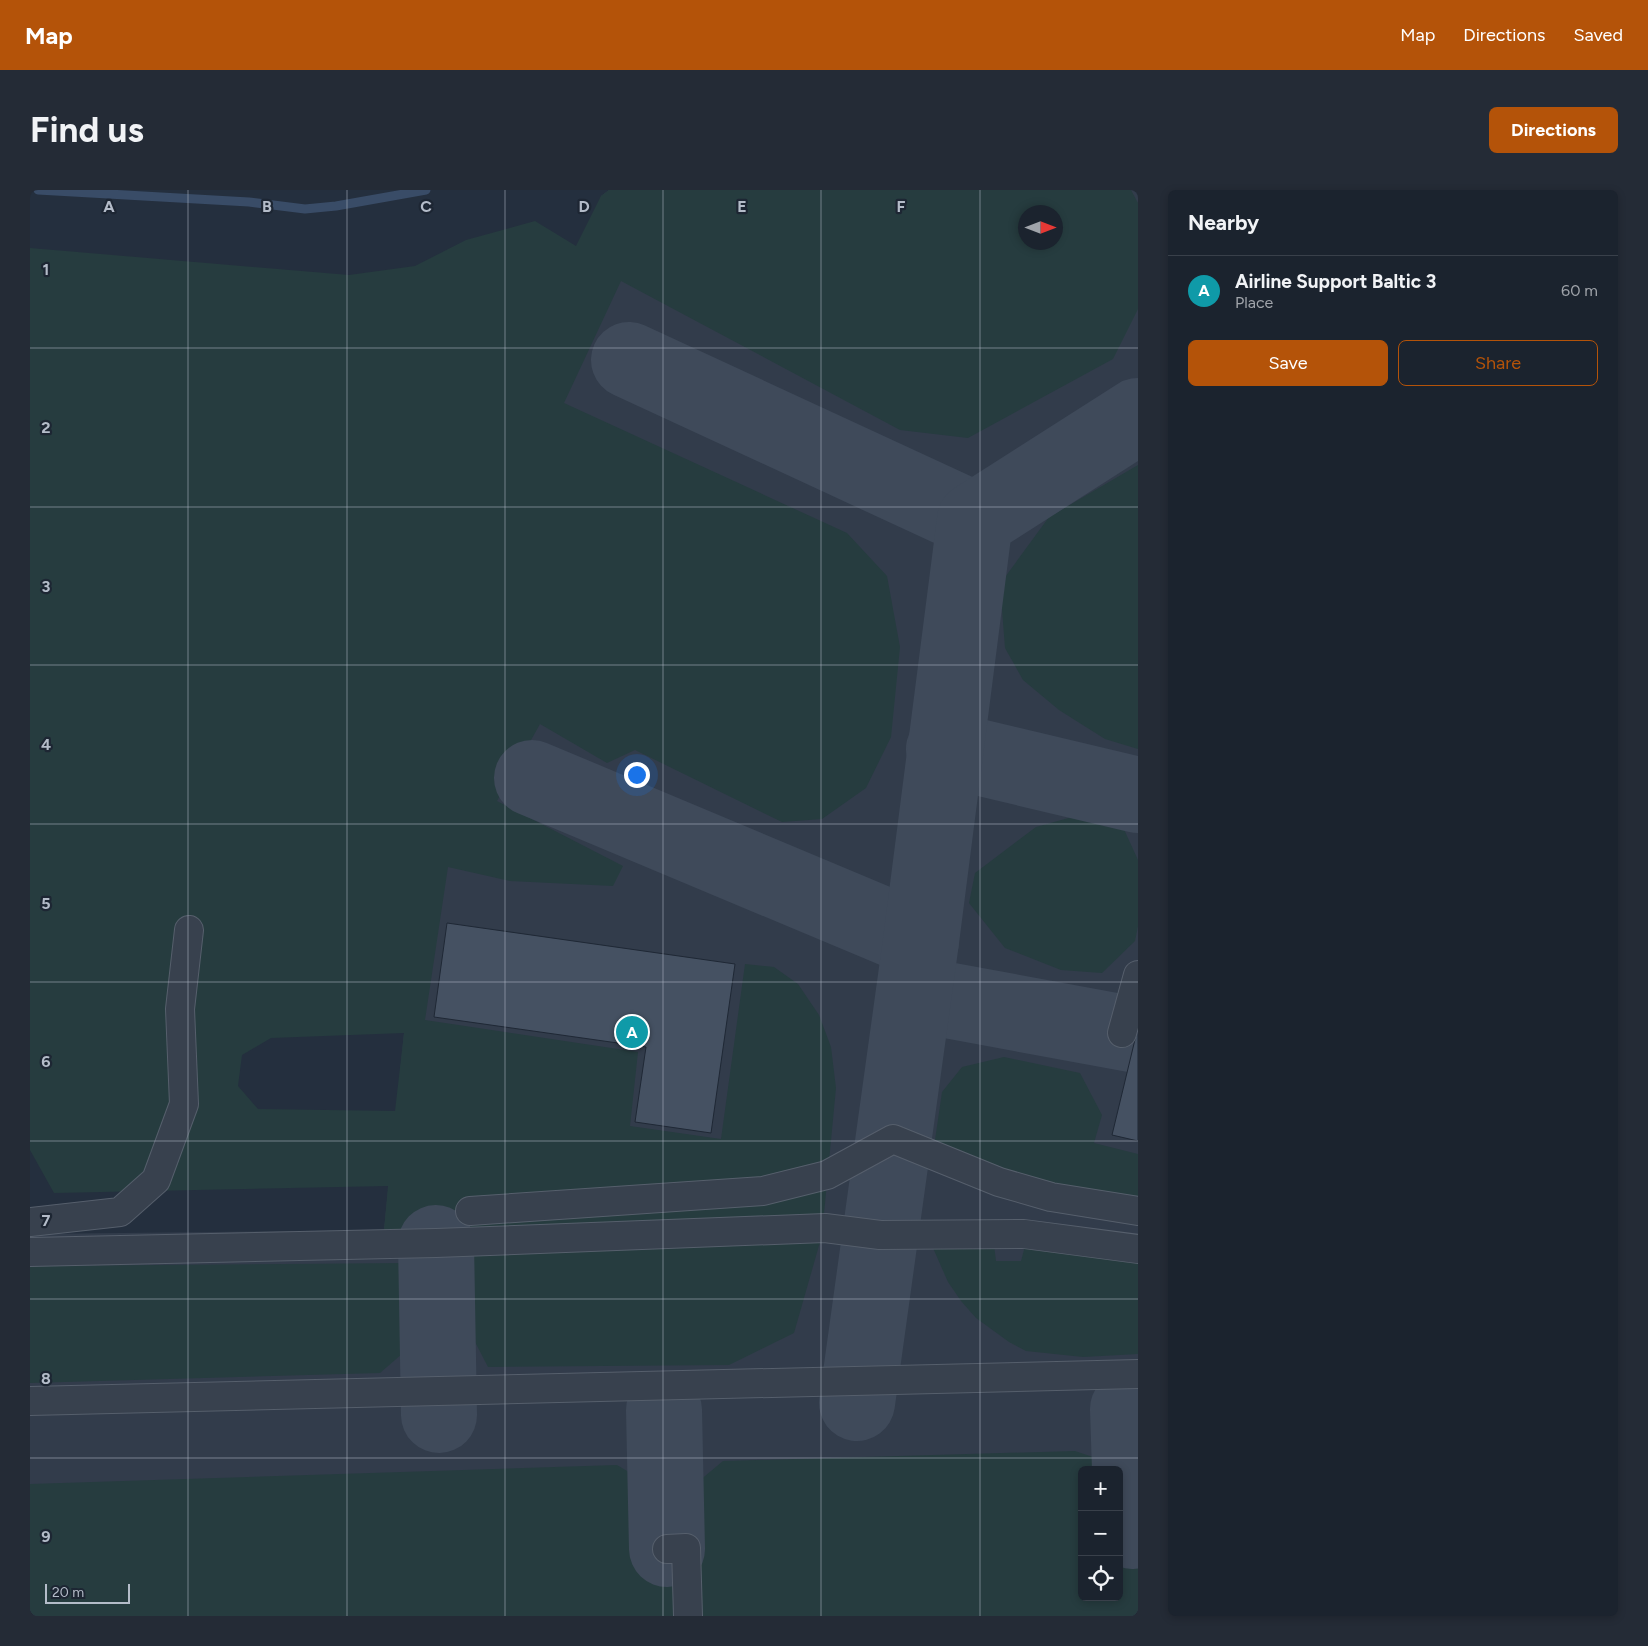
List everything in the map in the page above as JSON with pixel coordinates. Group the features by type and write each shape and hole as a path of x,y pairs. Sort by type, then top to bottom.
{"lane":[{"path":"30,1222 120,1212 156,1180 184,1104 180,1009 189,930"},
{"path":"1122,1033 1138,974"},
{"path":"470,1211 763,1191 827,1175 893,1140 999,1182 1051,1197 1138,1211"},
{"path":"30,1252 436,1243 825,1228 880,1235 1024,1234 1138,1249"},
{"path":"30,1401 1138,1374"},
{"path":"667,1549 686,1548 688,1616"}],"shaded area":[{"path":"609,190 1138,190 1138,1616 30,1616 30,1234 384,1230 404,1033 601,196"}],"green space":[{"path":"609,190 1131,190 1138,203 1138,309 1113,359 968,438 900,430 621,281 564,403 847,533 887,576 900,647 891,737 866,788 822,819 782,822 635,750 607,763 540,724 497,801 623,866 613,886 510,881 448,867 425,1020 638,1052 630,1126 721,1139 745,964 774,967 798,984 819,1015 831,1047 836,1088 824,1214 613,1225 384,1230 388,1186 54,1193 30,1150 30,248 349,275 415,266 466,240 535,221 576,246 601,196","holes":["404,1033 395,1111 258,1109 238,1086 242,1055 271,1038"]},
{"path":"1138,465 1138,749 1105,739 1059,710 1023,680 1005,648 1000,584 1049,517"},
{"path":"1072,817 1122,825 1138,860 1138,926 1135,941 1102,973 1061,970 1005,948 969,903 975,873 1036,827"},
{"path":"1004,1057 1080,1073 1102,1115 1094,1143 1138,1154 1138,1204 1022,1181 934,1147 942,1092 962,1067"},
{"path":"820,1242 794,1333 729,1365 488,1367 472,1336 473,1250"},
{"path":"994,1245 996,1261 1021,1261 1025,1246 1138,1258 1138,1354 1083,1357 1026,1351 1009,1342 976,1318 948,1282 933,1248"},
{"path":"411,1263 410,1347 380,1373 30,1383 30,1266"},
{"path":"1075,1451 1096,1458 1097,1466 1078,1466 1078,1601 1123,1601 1123,1548 1138,1548 1138,1616 30,1616 30,1484 617,1465 639,1478 640,1561 699,1560 699,1481 723,1461"}],"building":[{"path":"447,923 735,964 711,1133 635,1122 646,1047 434,1017"},
{"path":"1138,1027 1138,1141 1112,1135"}],"waterway":[{"path":"38,190 249,202 305,209 336,206 426,190"}],"taxiway":[{"path":"629,360 975,520"},
{"path":"857,1403 921,941 975,520 1138,416"},
{"path":"944,749 1138,795"},
{"path":"532,778 921,941"},
{"path":"914,994 1136,1035"},
{"path":"436,1243 439,1415"},
{"path":"1128,1409 1132,1531"},
{"path":"664,1410 667,1549"}],"place":[{"name":"Airline Support Baltic 3","path":"632,1032"}]}
